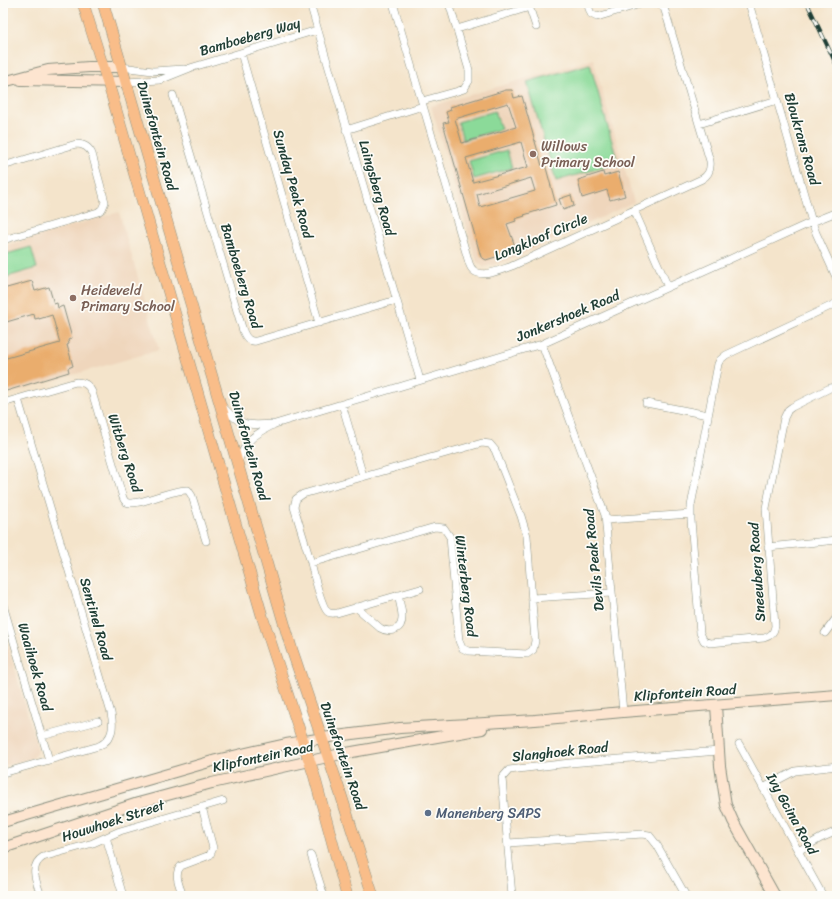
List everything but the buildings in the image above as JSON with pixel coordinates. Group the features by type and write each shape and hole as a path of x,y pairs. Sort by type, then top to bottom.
{"main road":[{"path":"83,3 108,82 261,612 309,762 347,896"},
{"name":"Duinefontein Road","path":"103,3 291,647 373,896"},
{"path":"7,81 48,70 103,66 122,67"},
{"path":"7,81 126,82"},
{"name":"Klipfontein Road","path":"3,822 216,760 286,744 400,728 535,720 837,695"},
{"path":"716,705 719,751 724,794 728,811 775,896"},
{"name":"Klipfontein Road","path":"3,848 138,803 212,782 328,757 535,720"}],"street":[{"name":"Laingsberg Road","path":"310,3 420,380"},
{"name":"Longkloof Circle","path":"393,3 470,267 475,273 485,274 512,266 702,179 708,174 711,168 710,161 666,14 660,3"},
{"path":"346,130 464,89 470,81 449,3"},
{"path":"587,3 591,14 597,17 644,3"},
{"name":"Bloukrans Road","path":"749,3 812,222 837,279"},
{"path":"457,29 529,5 536,28"},
{"name":"Bamboeberg Way","path":"126,82 160,80 190,68 318,30"},
{"name":"Sunday Peak Road","path":"241,53 319,322"},
{"name":"Bamboeberg Way","path":"122,67 153,71 190,68"},
{"name":"Bamboeberg Road","path":"173,95 246,337 250,341 256,341 396,300"},
{"path":"699,124 777,100"},
{"path":"3,166 76,144 84,145 92,154 105,202 102,208 96,213 3,240"},
{"path":"634,210 668,287"},
{"name":"Jonkershoek Road","path":"238,462 247,442 260,432 276,424 542,344 837,212"},
{"name":"Sneeuberg Road","path":"837,303 723,357 718,364 691,514 700,633 703,640 707,643 764,638 772,634 775,626 766,508 785,414 792,407 830,388 837,387"},
{"name":"Devils Peak Road","path":"542,344 604,509 623,712"},
{"name":"Witberg Road","path":"3,403 76,382 84,382 88,385 92,392 124,500 128,503 136,503 178,490 188,490 192,496 206,541"},
{"name":"Sentinel Road","path":"3,773 103,744 110,737 113,721 18,399"},
{"path":"646,403 708,415"},
{"path":"342,404 363,476"},
{"name":"Jonkershoek Road","path":"221,405 239,422 247,424 276,424"},
{"name":"Winterberg Road","path":"482,443 490,444 495,450 525,527 527,536 535,641 534,648 531,652 527,654 468,651 462,648 459,641 450,537 444,528 435,527 311,563 294,506 296,499 303,494 363,476 482,443"},
{"path":"606,520 691,514"},
{"path":"768,547 837,540"},
{"path":"311,563 322,603 328,612 337,613 420,589"},
{"path":"532,598 611,593"},
{"path":"356,607 380,628 385,630 395,630 399,627 402,620 398,595"},
{"name":"Waaihoek Road","path":"3,605 48,760"},
{"path":"825,633 837,617"},
{"path":"42,736 98,721"},
{"name":"Ivy Gcina Road","path":"739,744 823,896"},
{"name":"Slanghoek Road","path":"512,896 502,778 504,774 511,769 719,751"},
{"path":"762,788 795,771 837,766"},
{"name":"Houwhoek Street","path":"41,896 35,875 35,865 40,859 93,843 120,831 223,801"},
{"path":"183,896 177,876 178,868 210,855 213,848 202,807"},
{"path":"798,851 837,831"},
{"path":"508,843 643,834 648,835 656,845 686,896"},
{"path":"106,838 123,896"},
{"path":"311,855 324,896"}],"shaded area":[{"name":"Willows Primary School","path":"593,59 634,202 510,260 484,267 477,262 431,106"},
{"name":"Heideveld Primary School","path":"119,212 159,350 3,395 3,246"},
{"path":"3,628 38,750 33,758 3,766"}],"green space":[{"path":"590,64 618,163 556,181 527,82"},
{"path":"495,111 501,129 463,140 458,122"},
{"path":"507,150 512,168 474,179 469,161"},
{"path":"31,247 37,268 3,278 3,255"}],"railway":[{"path":"807,3 837,66"},
{"path":"834,3 837,10"}],"place":[{"name":"Willows Primary School","path":"533,154"},
{"name":"Heideveld Primary School","path":"73,298"},
{"name":"Manenberg SAPS","path":"428,813"}]}
